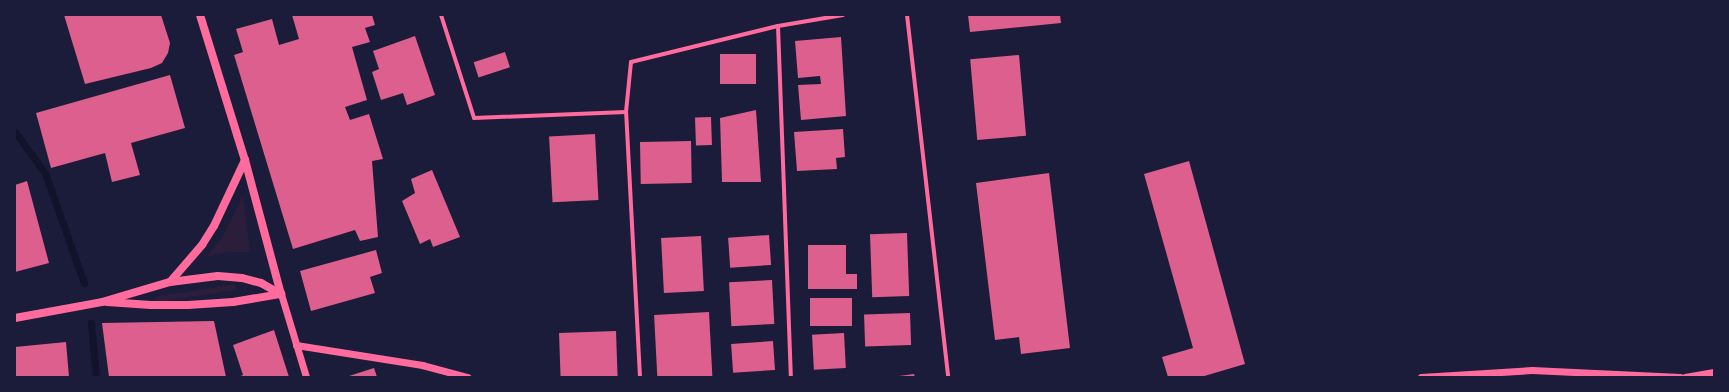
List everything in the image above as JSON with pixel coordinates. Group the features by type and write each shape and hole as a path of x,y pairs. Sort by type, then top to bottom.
{"main road":[{"path":"200,15 245,160 281,294"},
{"path":"170,282 188,262 214,226 245,160"},
{"path":"15,318 102,302 170,282 218,276 242,278 261,283 281,294"},
{"path":"102,302 151,305 188,305 233,302 281,294"}],"street":[{"path":"441,15 474,118 626,112"},
{"path":"640,377 626,112 630,62 778,26 843,15"},
{"path":"907,15 948,377"},
{"path":"778,26 791,377"},
{"path":"281,294 306,377"},
{"path":"296,345 422,365 467,377"},
{"path":"1422,377 1532,370 1680,377"},
{"path":"1685,377 1714,372"}],"shaded area":[{"path":"243,196 250,252 229,252 206,257 222,238"},
{"path":"235,284 236,290 156,303 155,297"}],"building":[{"path":"64,15 161,15 170,43 168,53 162,63 151,68 85,84"},
{"path":"292,15 372,15 375,25 365,28 370,42 352,47 367,100 345,107 350,120 369,114 383,159 372,161 378,237 360,241 355,230 293,249 234,55 243,52 236,29 272,19 279,45 299,39"},
{"path":"968,15 1060,15 1061,23 970,32"},
{"path":"415,36 435,95 407,105 403,93 381,100 372,72 379,69 373,51"},
{"path":"841,37 846,116 801,120 798,85 821,84 820,76 798,78 795,41"},
{"path":"505,52 510,67 479,77 474,62"},
{"path":"720,54 756,54 756,84 720,84"},
{"path":"1019,55 1026,136 977,140 970,59"},
{"path":"170,75 185,128 131,143 140,175 112,182 105,153 51,168 36,113"},
{"path":"756,110 761,182 722,182 720,118"},
{"path":"711,117 712,145 696,146 695,118"},
{"path":"843,129 845,157 836,158 837,169 797,171 794,132"},
{"path":"595,134 598,200 553,202 549,136"},
{"path":"691,141 692,183 641,184 640,142"},
{"path":"1189,161 1245,364 1201,377 1168,377 1162,357 1193,348 1144,174"},
{"path":"432,170 460,237 433,247 430,239 420,244 402,201 415,193 411,179"},
{"path":"1049,173 1070,348 1021,354 1019,337 995,340 976,183"},
{"path":"27,181 49,263 15,272 15,185"},
{"path":"907,233 909,296 872,297 870,234"},
{"path":"769,235 771,265 730,268 728,238"},
{"path":"701,236 704,291 664,293 661,238"},
{"path":"808,245 846,245 846,274 857,274 857,289 808,289"},
{"path":"376,250 382,273 370,277 375,293 311,311 300,271"},
{"path":"772,280 774,324 731,326 729,282"},
{"path":"810,298 852,298 852,326 810,326"},
{"path":"709,312 712,377 657,377 654,315"},
{"path":"910,313 911,345 865,347 864,315"},
{"path":"214,321 226,377 109,377 102,323"},
{"path":"274,330 289,377 238,377 243,375 233,345"},
{"path":"616,331 618,377 561,377 559,333"},
{"path":"844,333 846,368 814,370 812,335"},
{"path":"773,341 775,370 733,373 731,344"},
{"path":"66,342 69,377 15,377 15,347"},
{"path":"374,368 377,377 346,377"},
{"path":"914,374 915,377 899,377 899,376"}],"waterway":[{"path":"15,132 45,173 84,283"},
{"path":"91,323 96,377"}]}
